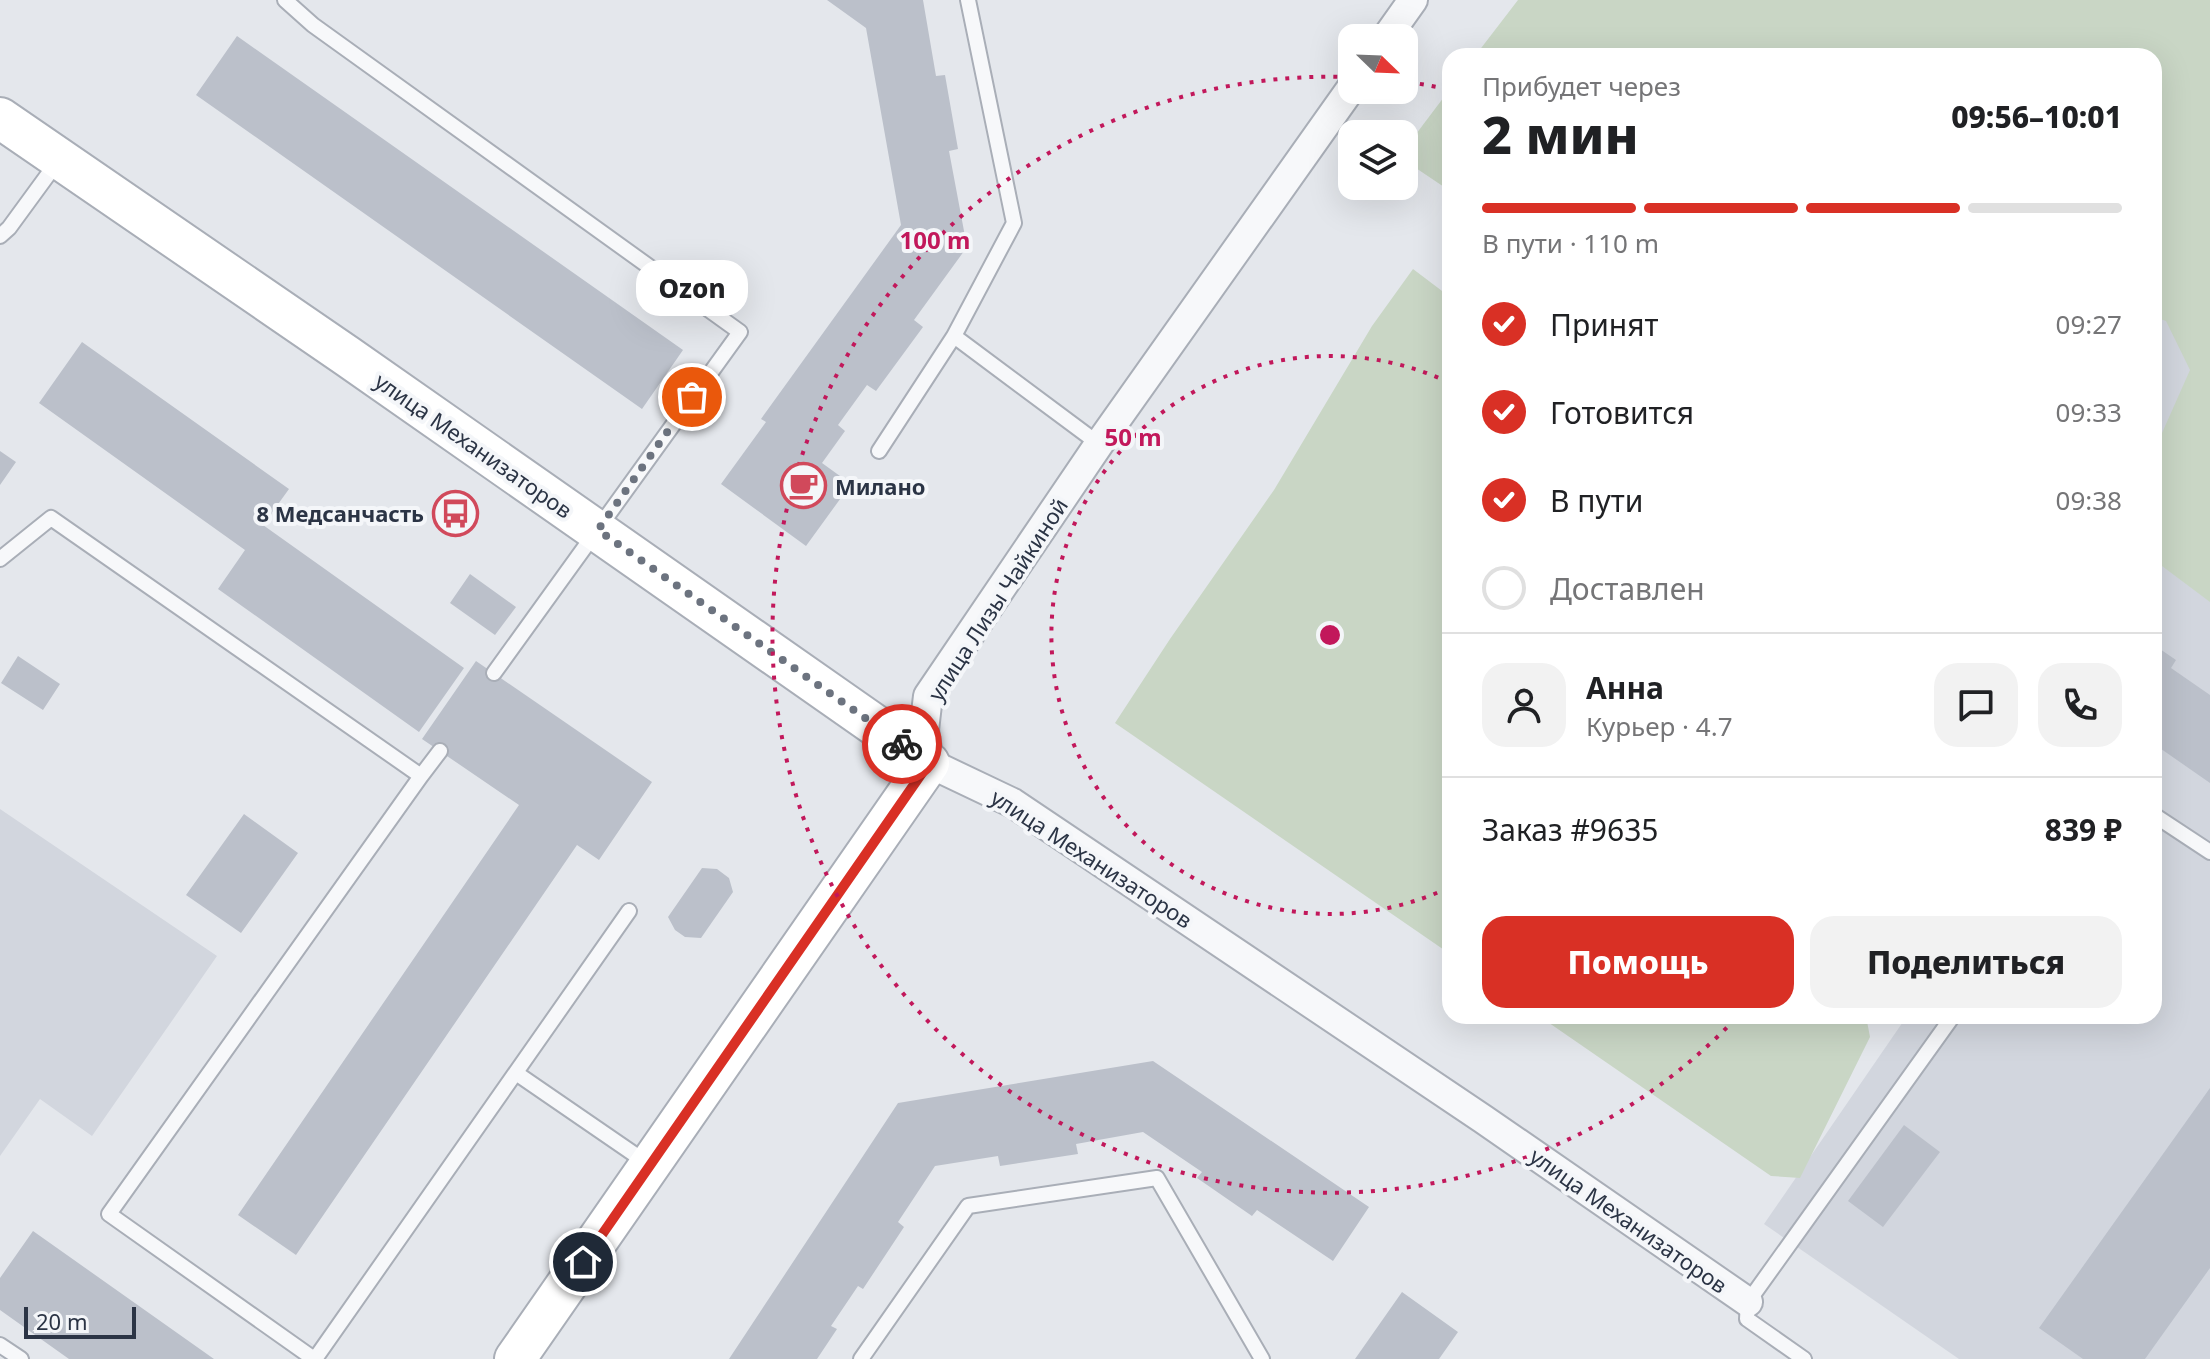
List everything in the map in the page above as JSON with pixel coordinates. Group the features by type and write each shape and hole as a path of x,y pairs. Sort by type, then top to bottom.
{"main road":[{"name":"улица Механизаторов","path":"0,118 598,530 929,763"},
{"path":"515,1359 929,763"}],"street":[{"path":"1396,24 1413,0"},
{"name":"улица Лизы Чайкиной","path":"929,763 924,730 928,696 1099,444 1340,104"},
{"name":"улица Механизаторов","path":"929,763 1013,803 1483,1119 1748,1302"}],"lane":[{"path":"285,0 326,34 740,332 494,673"},
{"path":"879,451 954,336 1014,223 968,0"},
{"path":"0,236 59,160"},
{"path":"954,336 1099,444"},
{"path":"0,559 51,518 421,776"},
{"path":"440,751 109,1214 315,1359 629,911"},
{"path":"2162,820 2210,852"},
{"path":"1804,1359 1747,1319 1748,1302 1947,1024"},
{"path":"516,1073 650,1165"},
{"path":"861,1359 968,1206 1157,1178 1262,1359"},
{"path":"0,1345 21,1359"}],"shaded area":[{"path":"2162,279 2210,312 2210,1359 1959,1359 1764,1224 1902,1024 2162,1024"},
{"path":"0,809 217,956 92,1136 40,1099 0,1156"}],"green space":[{"path":"1518,0 2210,0 2210,602 2162,566 2162,433 2190,370 2166,321 2162,320 2162,48 1481,48"},
{"path":"1442,100 1442,186 1418,169 1418,131"},
{"path":"1413,269 1442,291 1442,948 1115,723 1274,490 1372,326"},
{"path":"1551,1024 1868,1024 1870,1037 1800,1178 1771,1176"}],"building":[{"path":"827,0 923,0 936,76 945,75 958,149 949,151 967,247 914,320 923,327 876,391 867,385 838,425 845,431 822,463 851,484 806,546 721,484 766,422 761,419 901,225 866,28"},
{"path":"237,36 683,350 642,409 196,95"},
{"path":"82,342 289,489 263,525 464,668 419,732 218,589 245,550 39,403"},
{"path":"0,451 16,462 0,485"},
{"path":"470,574 516,607 495,635 450,603"},
{"path":"2162,650 2176,660 2171,668 2210,695 2210,783 2162,750"},
{"path":"18,656 60,684 43,710 1,683"},
{"path":"476,661 652,782 599,860 577,845 296,1255 238,1215 519,805 422,739"},
{"path":"244,814 298,853 241,933 186,895"},
{"path":"702,868 717,869 729,878 733,892 701,938 685,937 675,930 668,917"},
{"path":"1153,1061 1369,1207 1333,1261 1257,1210 1252,1216 1197,1178 1202,1172 1143,1132 1076,1144 1078,1154 1000,1166 998,1156 935,1166 898,1222 904,1227 863,1289 858,1286 831,1326 837,1329 817,1359 729,1359 898,1103"},
{"path":"2210,1088 2210,1268 2145,1359 2083,1359 2039,1328"},
{"path":"1904,1125 1940,1152 1883,1227 1848,1201"},
{"path":"33,1231 214,1359 69,1359 0,1310 0,1278"},
{"path":"1402,1292 1458,1332 1439,1359 1355,1359"}],"way so far":[{"path":"692,397 598,530 902,744"}],"place":[{"name":"Ozon","path":"692,397"},
{"name":"Милано","path":"804,486"},
{"name":"8 Медсанчасть","path":"455,513"}],"route":[{"path":"583,1262 929,763 902,744"}]}
